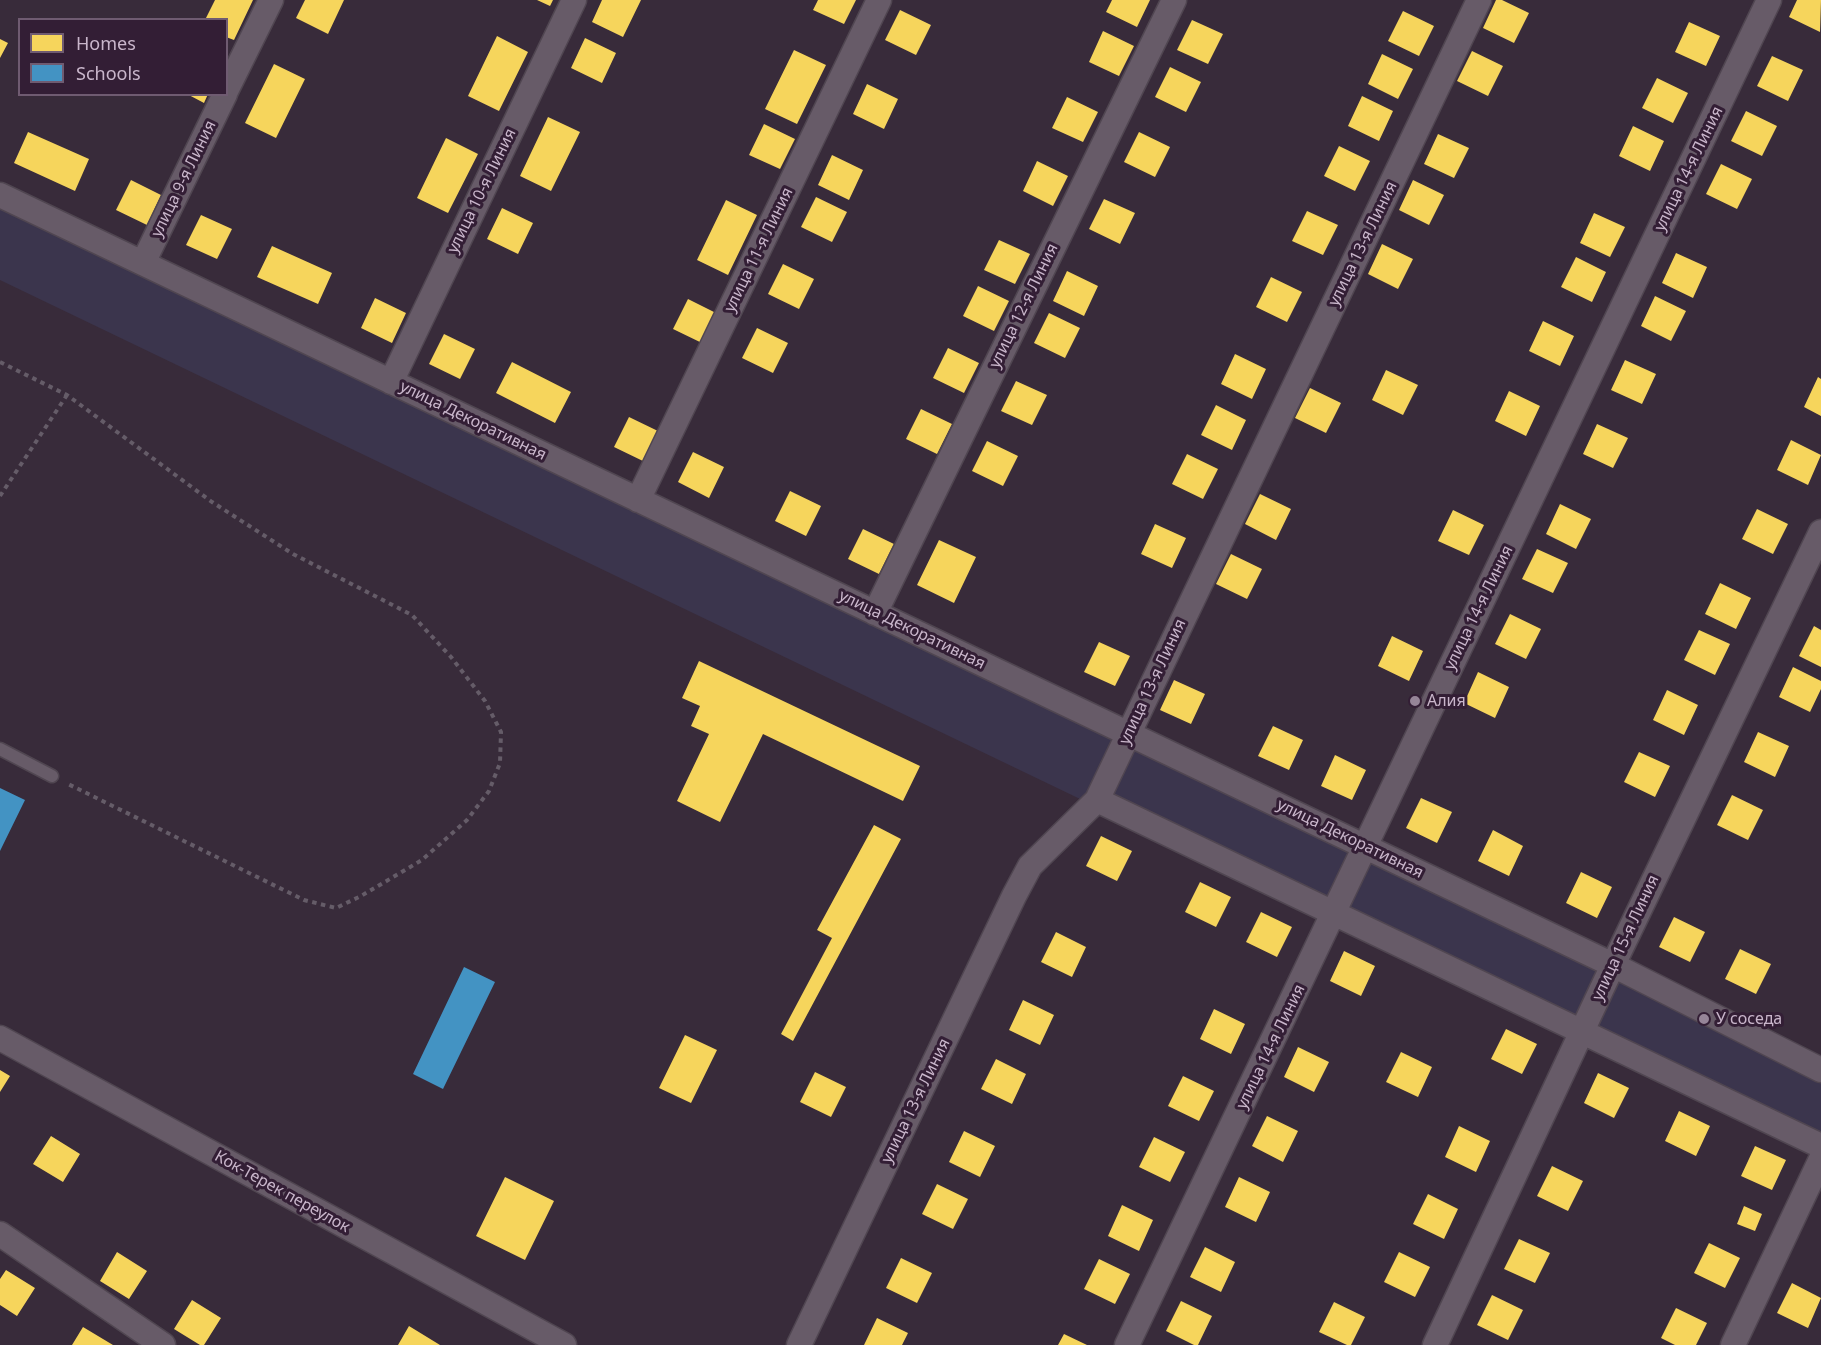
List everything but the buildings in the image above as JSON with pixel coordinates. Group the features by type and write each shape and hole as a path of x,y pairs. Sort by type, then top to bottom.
{"street":[{"name":"улица 9-я Линия","path":"228,89 271,0"},
{"name":"улица 10-я Линия","path":"391,381 574,0"},
{"name":"улица 11-я Линия","path":"638,500 879,0"},
{"name":"улица 12-я Линия","path":"875,613 1174,0"},
{"name":"улица 13-я Линия","path":"799,1345 1030,866 1097,800 1479,0"},
{"name":"улица 14-я Линия","path":"1127,1345 1335,914 1769,0"},
{"name":"улица 9-я Линия","path":"143,263 225,96"},
{"name":"улица Декоративная","path":"0,195 1613,965 1821,1070"},
{"name":"улица 15-я Линия","path":"1435,1345 1613,965 1821,532"},
{"path":"1097,800 1821,1146"},
{"name":"Кок-Терек переулок","path":"0,1038 564,1345"},
{"path":"1733,1345 1821,1159"},
{"path":"0,1234 163,1345"}],"lane":[{"path":"0,749 52,776"}],"path":[{"path":"0,362 67,395 212,502 293,554 412,615 485,701 501,732 500,763 489,791 467,820 422,860 362,896 336,908 304,900 52,776"},
{"path":"0,496 67,395"}],"shaded area":[{"path":"0,206 1821,1073 1821,1155 0,280"}],"place":[{"name":"Алия","path":"1415,701"},
{"name":"У соседа","path":"1704,1019"}]}
